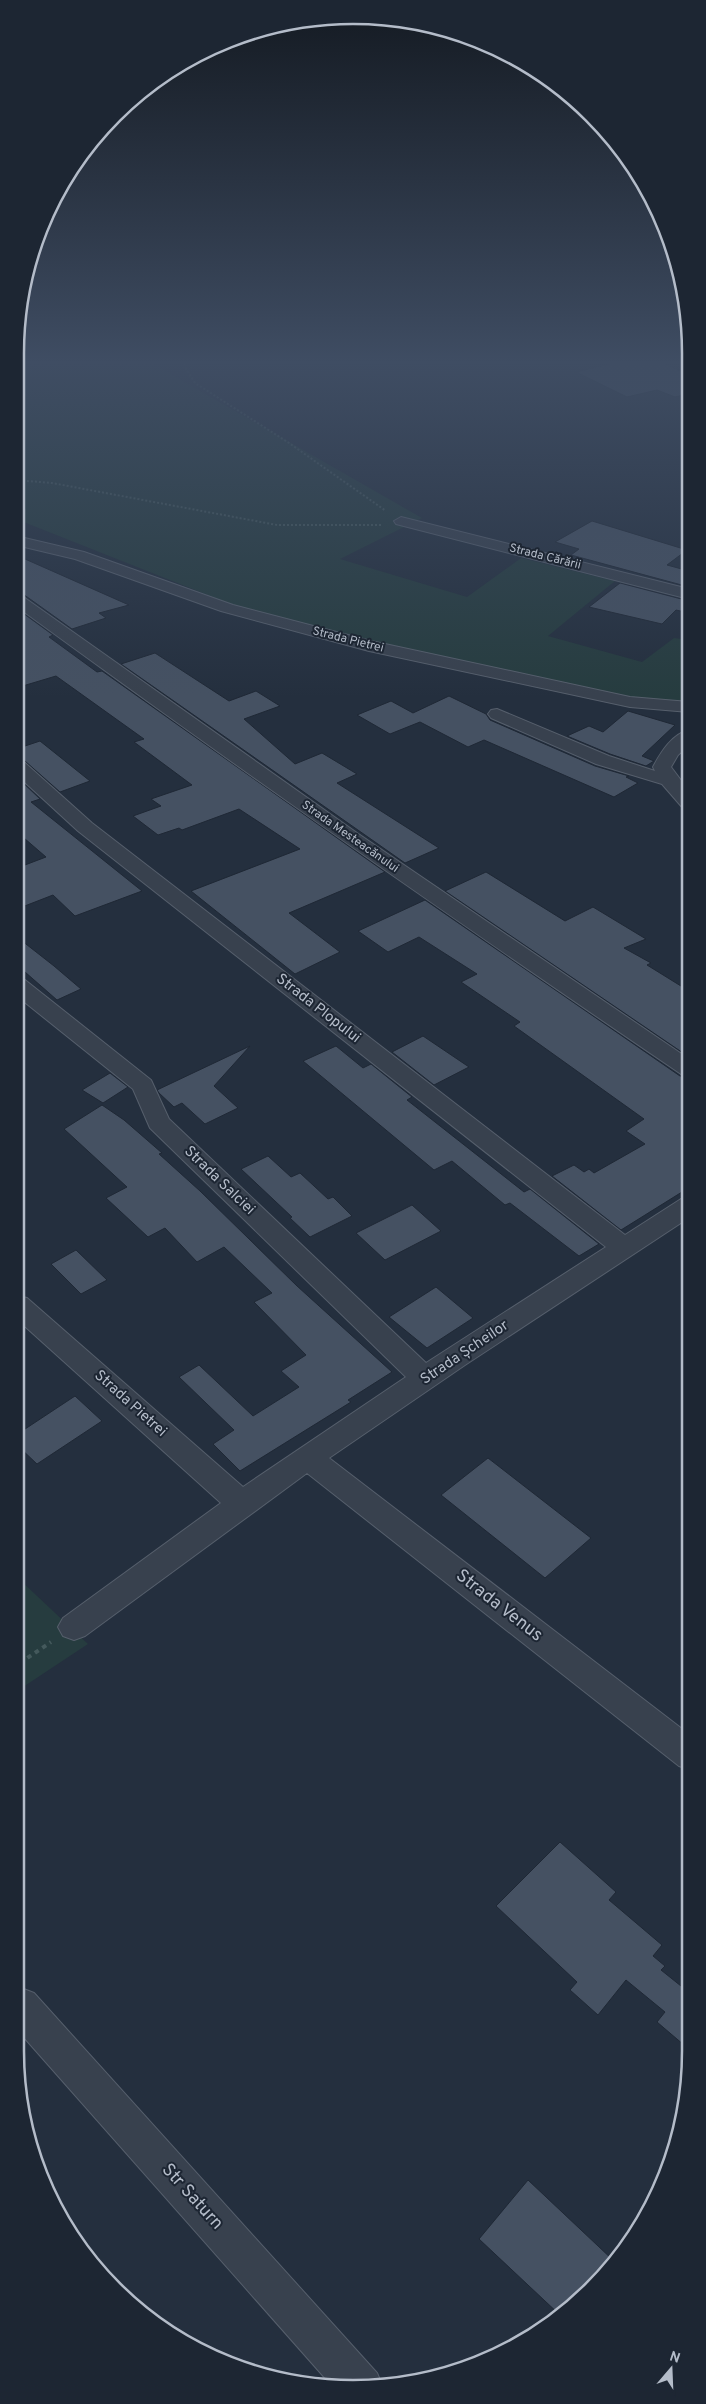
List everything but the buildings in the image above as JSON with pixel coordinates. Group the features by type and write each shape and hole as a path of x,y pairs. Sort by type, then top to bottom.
{"street":[{"name":"Strada Cărării","path":"401,521 682,592"},
{"name":"Strada Pietrei","path":"24,543 79,555 227,608 369,646 630,702 682,706"},
{"name":"Strada Mesteacănului","path":"24,605 238,760 558,981 682,1063"},
{"path":"497,714 616,765 642,775 668,780"},
{"path":"682,741 670,752 664,760 662,767 668,780 682,795"},
{"name":"Strada Plopului","path":"24,773 85,827 624,1247"},
{"name":"Strada Salciei","path":"24,991 143,1085 158,1123 425,1379"},
{"name":"Strada Șcheilor","path":"74,1627 307,1457 682,1210"},
{"name":"Strada Pietrei","path":"24,1310 242,1504"},
{"name":"Strada Venus","path":"307,1457 682,1749"},
{"name":"Str Saturn","path":"24,2009 355,2380"}],"path":[{"path":"331,473 401,521"},
{"path":"24,481 52,483 239,519 277,524 358,526 383,525 401,521"},
{"path":"24,1660 74,1627"}],"green space":[{"path":"24,473 344,473 422,518 340,559 467,597 521,558 615,581 548,636 642,662 674,638 682,639 682,703 641,700 380,644 243,609 24,522"},
{"path":"24,1584 88,1644 24,1686"}]}
